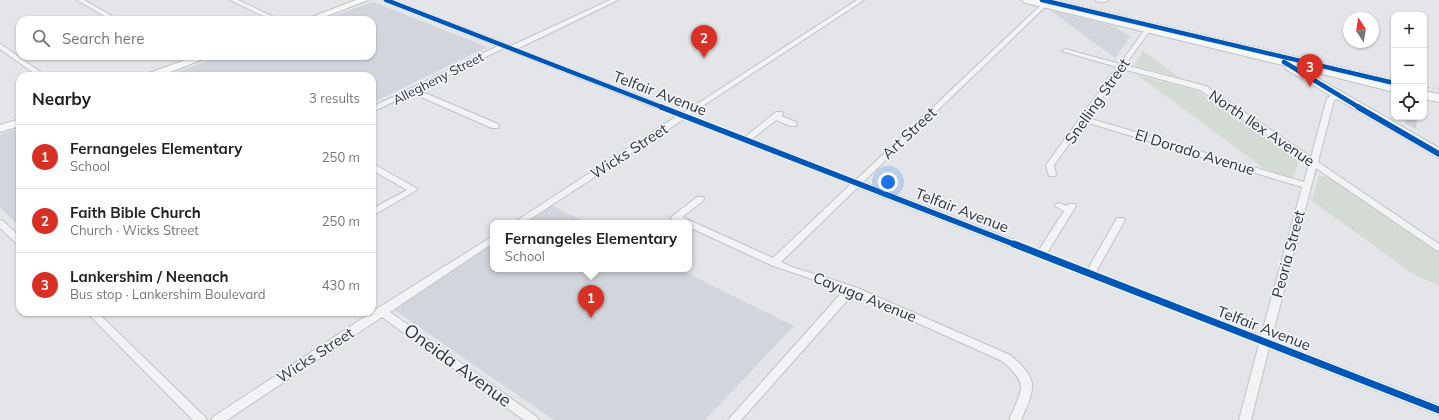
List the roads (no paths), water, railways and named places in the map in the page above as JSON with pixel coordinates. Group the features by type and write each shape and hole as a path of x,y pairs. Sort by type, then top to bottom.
{"main road":[{"path":"319,16 364,0"},
{"path":"1026,0 1391,87"},
{"path":"162,72 196,60"},
{"path":"1284,62 1340,97 1439,154"},
{"path":"1340,97 1319,77 1324,75 1342,75"},
{"path":"1427,96 1439,98"},
{"path":"0,129 16,123"}],"street":[{"path":"80,0 109,16"},
{"path":"233,0 268,16"},
{"name":"Telfair Avenue","path":"386,0 1439,410"},
{"name":"Allegheny Street","path":"376,108 413,91 443,74 615,0"},
{"name":"Wicks Street","path":"523,220 861,0"},
{"name":"Art Street","path":"774,262 1045,4"},
{"name":"Snelling Street","path":"1052,174 1050,166 1148,29"},
{"path":"0,46 16,57"},
{"name":"North Ilex Avenue","path":"1065,51 1203,88 1439,248"},
{"path":"20,60 37,72"},
{"path":"187,60 191,62"},
{"path":"413,91 494,126"},
{"name":"Peoria Street","path":"1246,420 1264,342 1331,98 1340,97"},
{"path":"746,140 777,116 793,124"},
{"name":"El Dorado Avenue","path":"1084,119 1307,186"},
{"path":"376,168 413,190 376,211"},
{"name":"Cayuga Avenue","path":"679,220 675,218 700,199"},
{"path":"1041,255 1071,208 1059,206"},
{"path":"1090,274 1120,220"},
{"path":"0,222 16,238"},
{"name":"Cayuga Avenue","path":"692,226 774,262 852,289 1006,358 1022,371 1026,377 1028,387 1015,420"},
{"name":"Wicks Street","path":"377,312 490,241"},
{"path":"734,420 852,289"},
{"name":"Oneida Avenue","path":"377,312 533,420"},
{"path":"95,316 201,420"},
{"name":"Wicks Street","path":"217,420 371,316"}],"railway":[{"path":"1056,0 1391,78"},
{"path":"1427,87 1439,89"}],"place":[{"name":"Faith Bible Church","path":"704,58"},
{"name":"Lankershim / Neenach","path":"1310,87"},
{"name":"Fernangeles Elementary","path":"591,318"}]}
